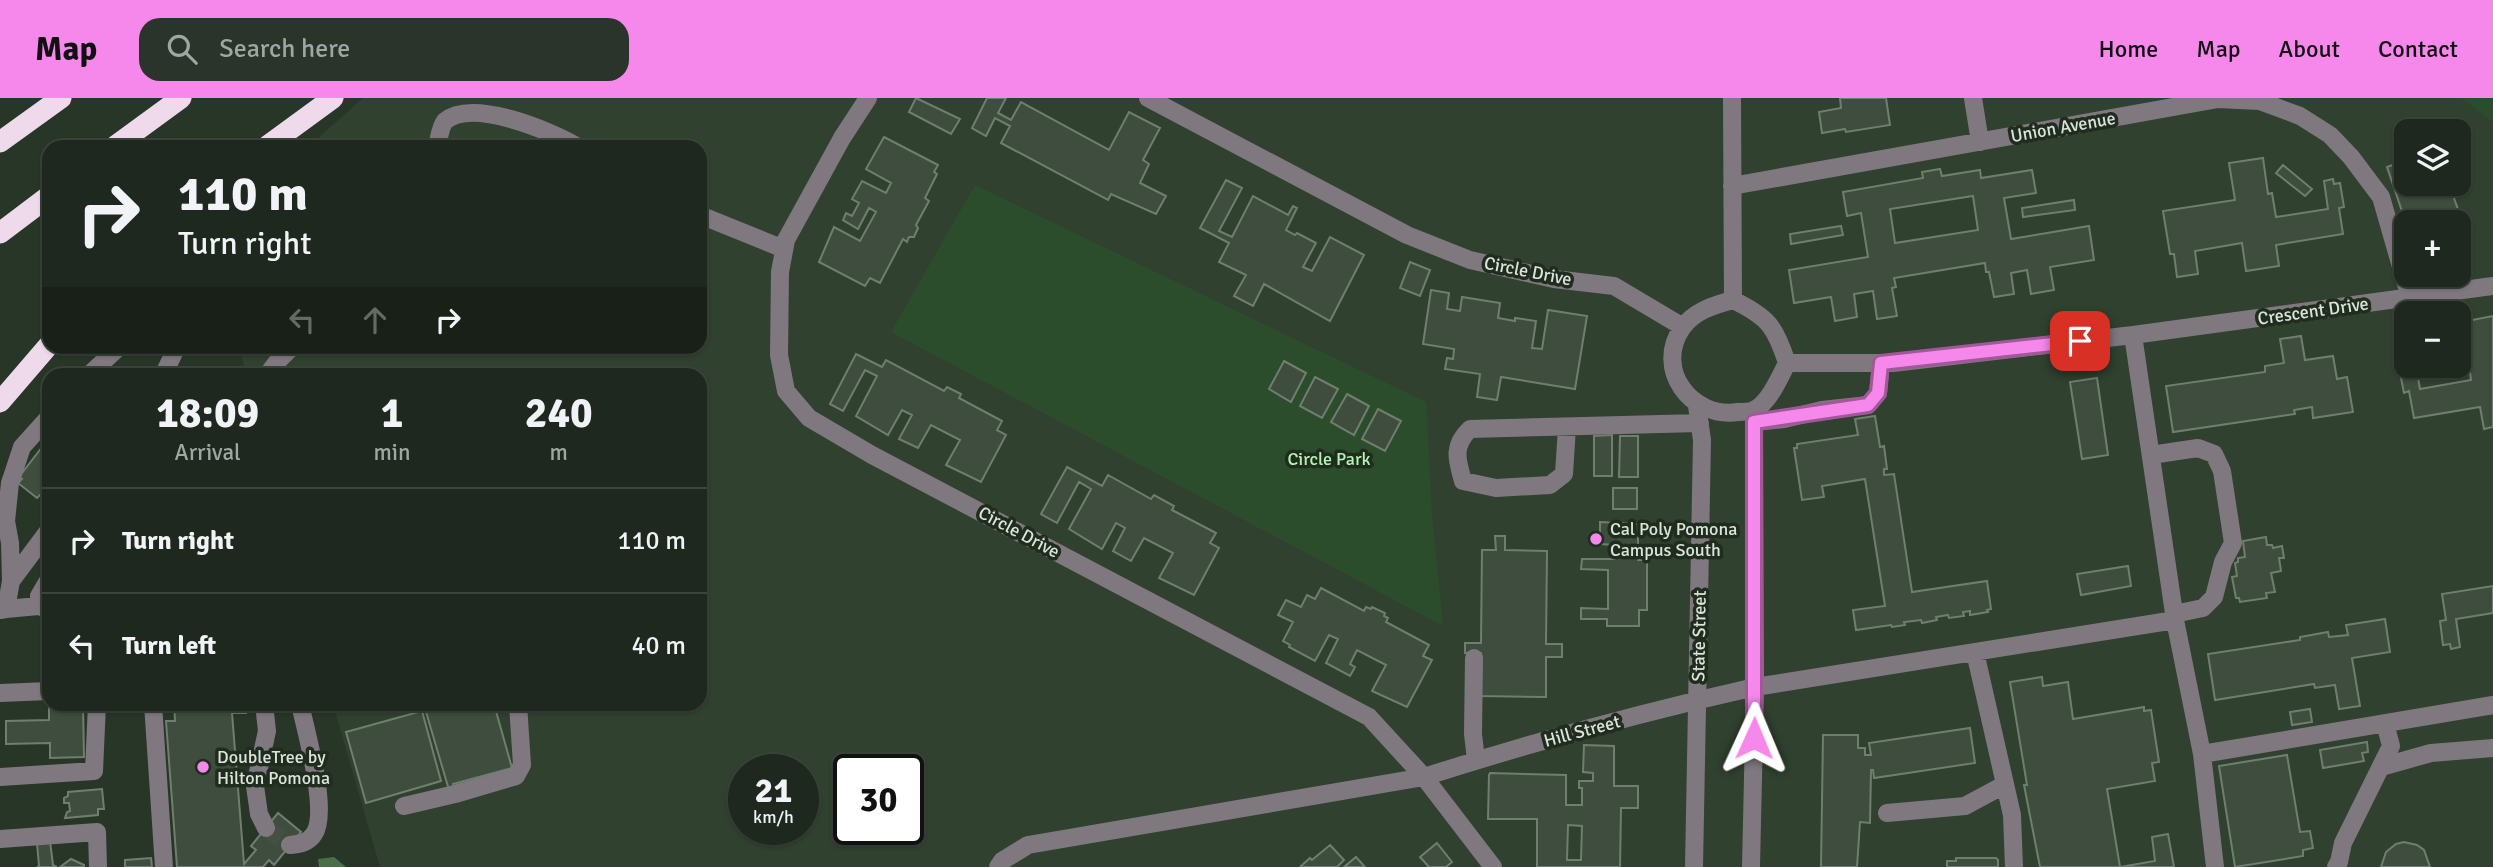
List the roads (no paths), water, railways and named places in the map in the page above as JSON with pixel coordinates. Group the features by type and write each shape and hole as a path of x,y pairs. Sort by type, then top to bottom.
{"highway":[{"path":"0,142 61,98"},
{"path":"124,140 181,98"},
{"path":"276,140 333,98"},
{"path":"0,233 42,201"},
{"path":"0,402 42,353"}],"street":[{"name":"Circle Drive","path":"868,98 786,240 780,272 779,355 786,391 809,418 872,455 1369,717 1424,777 1493,867"},
{"name":"Circle Drive","path":"1148,98 1407,235 1470,260 1554,279 1614,286 1683,327"},
{"path":"1732,98 1733,300"},
{"path":"1973,98 1980,142"},
{"name":"Union Avenue","path":"1732,186 2208,99 2260,101 2300,116 2330,135 2381,197 2410,298"},
{"path":"439,140 444,121 455,112 474,105 492,105 544,127 567,140"},
{"path":"707,218 784,249"},
{"name":"Crescent Drive","path":"1787,363 1881,363 2133,335 2493,286"},
{"path":"1699,414 1677,382 1672,352 1683,327 1706,308 1733,300 1758,312 1777,333 1787,363 1773,392 1754,416 1755,687 1751,867"},
{"path":"2133,335 2175,617 2202,754 2215,867"},
{"path":"96,368 111,354"},
{"path":"272,368 285,354"},
{"path":"1567,427 1564,474 1550,485 1496,488 1463,481 1457,457 1460,439 1470,429 1567,427 1699,414 1754,416 1868,405 1878,393 1881,363"},
{"name":"State Street","path":"1694,867 1702,440 1699,414"},
{"path":"42,425 22,447 10,482 6,521 10,543 11,581 3,610 42,607"},
{"name":"Hill Street","path":"998,867 1002,861 1028,845 1424,777 1476,760 1698,699 1755,687 2175,617 2203,608 2214,597 2223,562 2232,543 2222,471 2214,454 2199,448 2151,455"},
{"path":"11,581 42,539"},
{"path":"1975,652 2012,815 2014,867"},
{"path":"1474,658 1473,734 1476,760"},
{"path":"0,693 42,691"},
{"path":"2202,754 2493,705"},
{"path":"0,777 94,771 97,711"},
{"path":"153,711 164,867"},
{"path":"265,711 267,731 255,786 259,814 266,828"},
{"path":"290,845 304,844 314,835 320,821 320,804 301,711"},
{"path":"404,806 516,776 522,765 518,711"},
{"path":"2336,867 2343,843 2391,746 2385,723"},
{"path":"2381,767 2431,753 2493,748"},
{"path":"1887,813 1965,806 2004,785"},
{"path":"0,839 97,832 98,867"}],"tunnel":[{"path":"266,828 290,845"}],"place":[{"name":"Cal Poly Pomona Campus South","path":"1596,539"},
{"name":"DoubleTree by Hilton Pomona","path":"203,767"}],"park label":[{"name":"Circle Park","path":"1329,459"}]}
